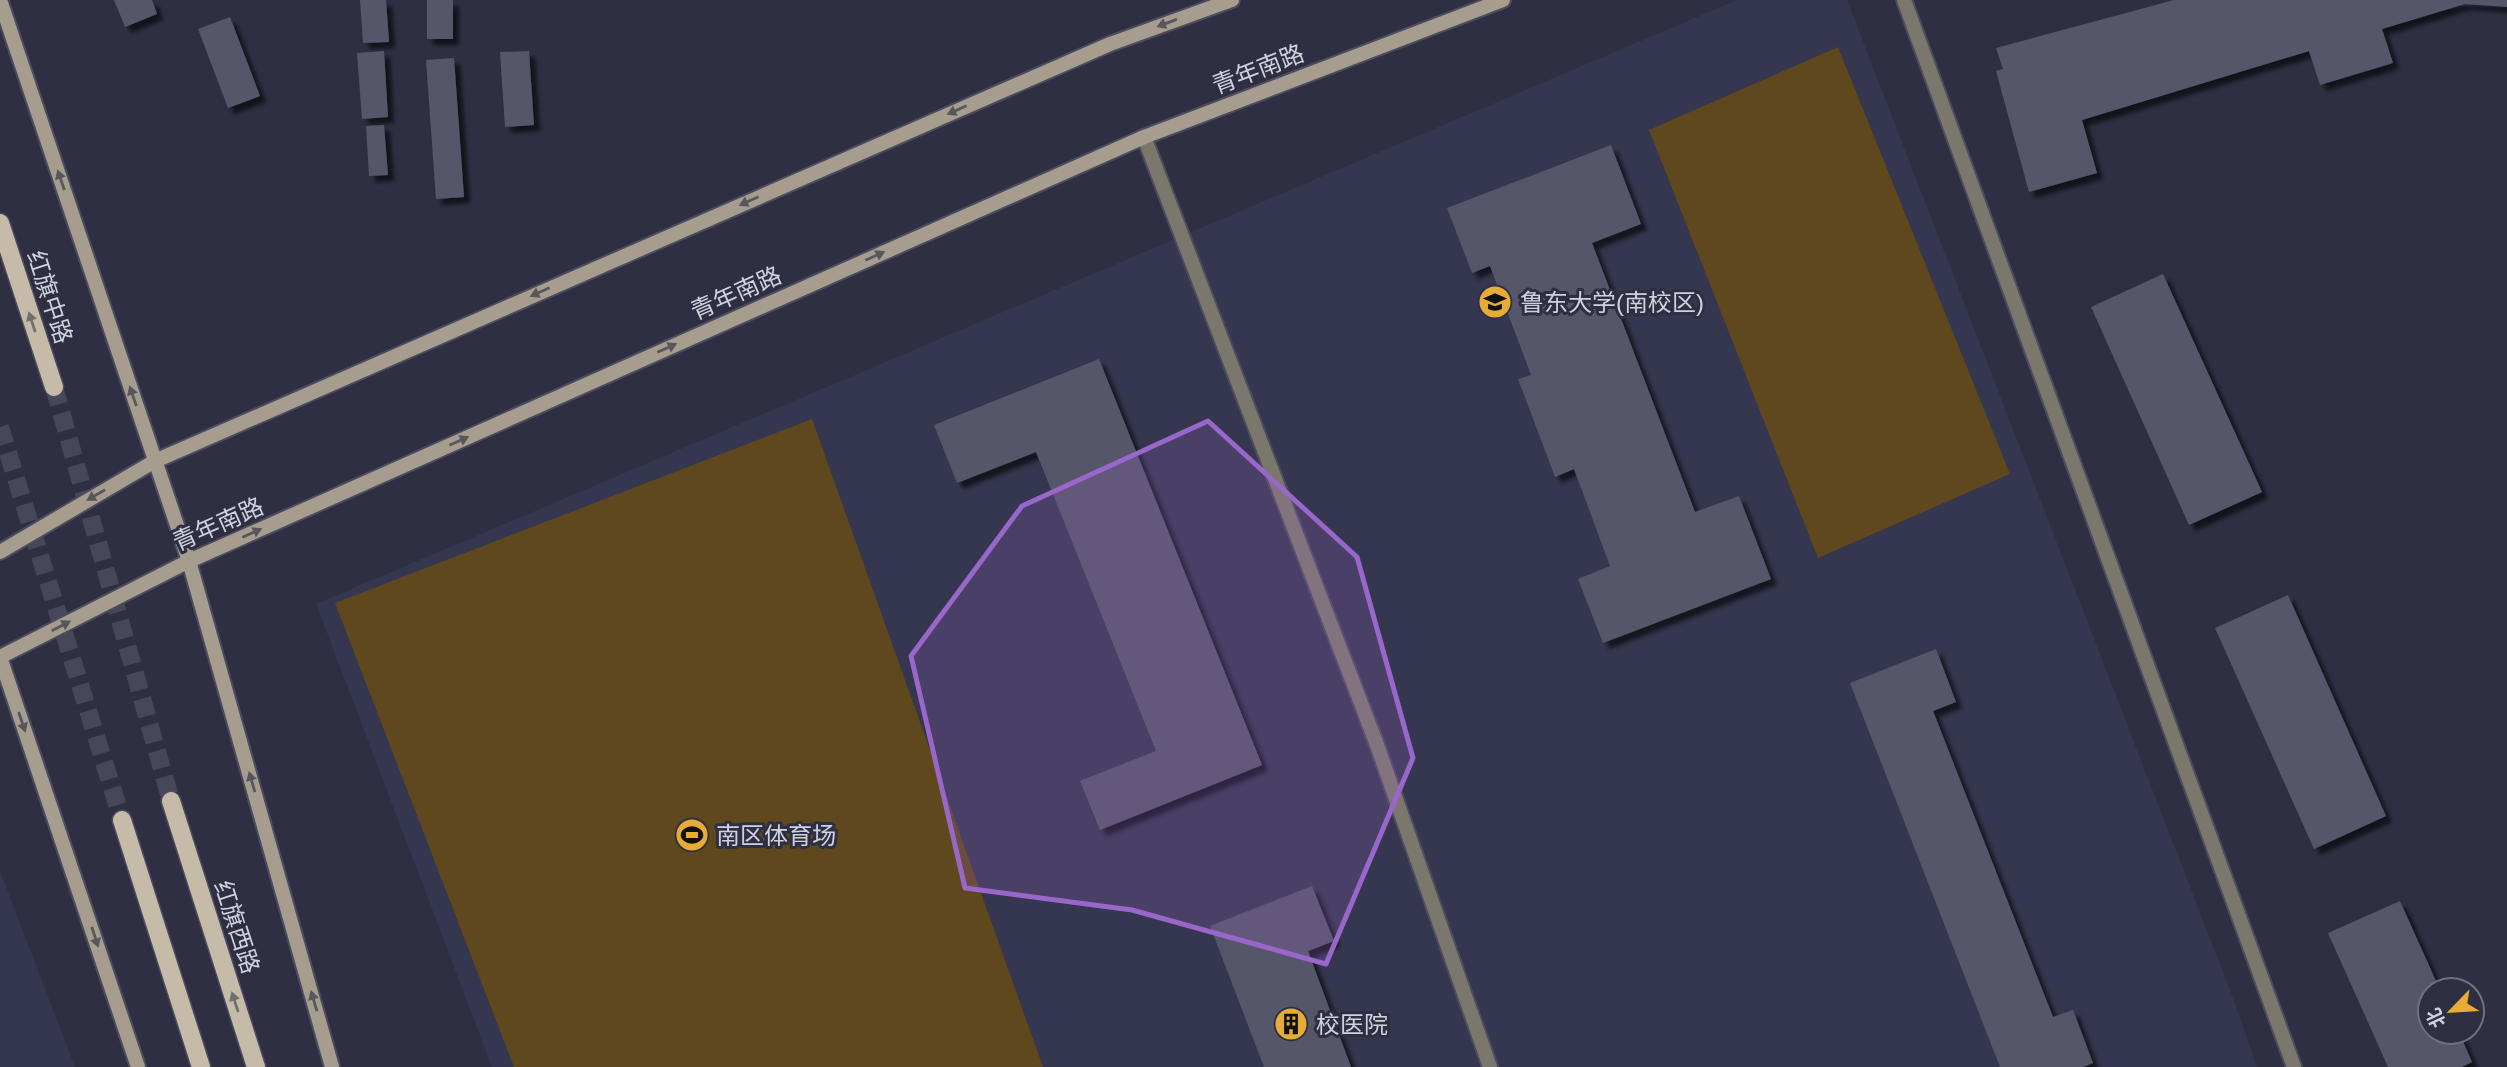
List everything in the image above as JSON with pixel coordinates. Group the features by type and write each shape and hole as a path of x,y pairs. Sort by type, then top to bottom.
{"main road":[{"path":"0,0 189,561 332,1067"},
{"path":"0,552 155,461 1110,44 1232,0"},
{"name":"青年南路","path":"0,657 189,561 1144,137 1503,0"},
{"name":"红旗中路","path":"0,223 54,387"},
{"path":"0,657 138,1067"},
{"name":"红旗西路","path":"171,802 256,1067"},
{"path":"122,820 201,1067"}],"street":[{"path":"1904,0 2294,1067"},
{"path":"1144,137 1377,745 1490,1067"}],"highlighted area":[{"path":"1208,421 1357,557 1413,758 1326,964 1132,910 965,888 911,656 1022,506"}],"shaded area":[{"name":"鲁东大学(南校区)","path":"1737,0 1847,0 2235,1003 2257,1067 492,1067 316,604"},
{"path":"1838,47 2010,474 1818,558 1649,130"},
{"name":"南区体育场","path":"812,419 1043,1067 514,1067 335,603"},
{"path":"0,871 75,1067 0,1067"}],"building":[{"path":"114,0 152,0 157,14 125,27"},
{"path":"360,0 386,0 389,42 363,43"},
{"path":"427,0 453,0 453,39 427,39"},
{"path":"2174,0 2507,0 2507,7 2465,4 2382,29 2393,63 2320,85 2309,51 2082,120 2097,173 2029,192 1996,71 2003,69 1996,48"},
{"path":"230,17 260,96 228,108 198,29"},
{"path":"384,51 388,117 362,119 357,53"},
{"path":"529,51 534,125 505,127 500,52"},
{"path":"454,58 464,197 436,199 426,60"},
{"path":"384,125 388,175 369,176 366,126"},
{"path":"1611,145 1641,224 1592,243 1695,512 1739,496 1771,579 1603,643 1578,579 1610,566 1574,469 1555,477 1518,379 1531,375 1490,266 1472,273 1447,208"},
{"path":"2163,274 2262,492 2189,525 2091,307"},
{"path":"1099,359 1262,765 1100,830 1080,781 1156,751 1036,452 957,483 934,425"},
{"path":"2288,595 2386,816 2314,849 2215,628"},
{"path":"1936,649 1956,702 1933,711 2053,1017 2073,1010 2093,1063 2083,1067 2000,1067 1850,683"},
{"path":"1312,886 1334,941 1308,951 1351,1067 1264,1067 1210,926"},
{"path":"2400,901 2434,976 2416,976 2416,1046 2465,1046 2472,1062 2462,1067 2388,1067 2328,933"}],"tunnel":[{"path":"54,387 171,801"},
{"path":"0,427 122,820"}],"place":[{"name":"鲁东大学(南校区)","path":"1495,302"},
{"name":"南区体育场","path":"692,835"},
{"name":"校医院","path":"1291,1024"}]}
